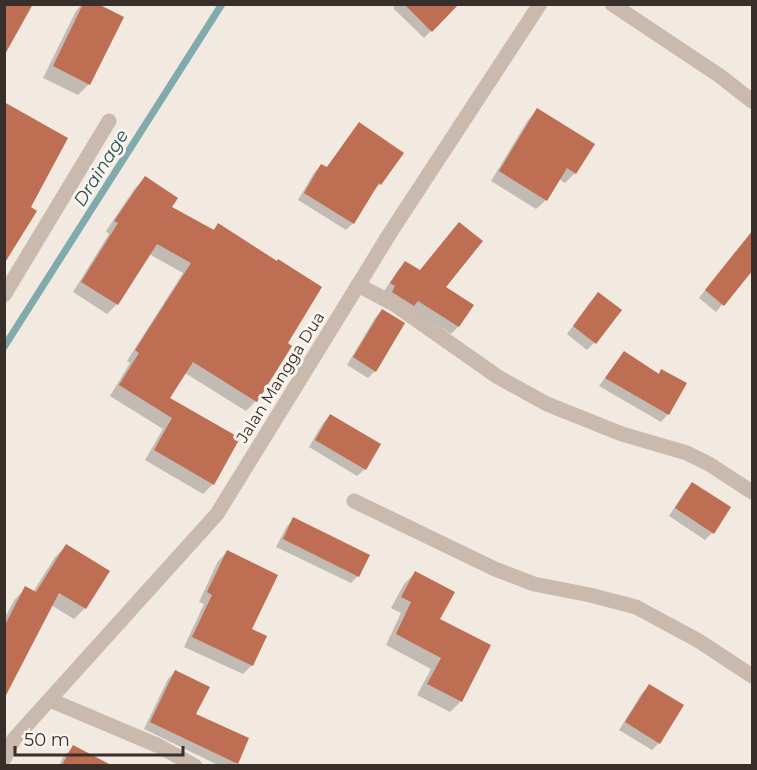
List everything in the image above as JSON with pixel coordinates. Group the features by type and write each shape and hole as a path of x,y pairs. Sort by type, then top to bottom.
{"street":[{"name":"Jalan Mangga Dua","path":"4,759 9,736 50,700 217,514 392,230 540,4"},
{"path":"612,4 720,76 753,101"},
{"path":"4,295 109,122"},
{"path":"358,285 394,304 498,376 547,404 622,434 687,453 753,492"},
{"path":"354,501 495,569 534,584 636,607 699,641 753,676"},
{"path":"50,700 159,746 195,765"}],"building":[{"path":"4,4 33,4 4,56"},
{"path":"83,4 98,4 124,17 90,85 53,66"},
{"path":"404,4 459,4 432,32"},
{"path":"4,102 68,138 31,207 37,211 4,264"},
{"path":"537,108 595,144 576,174 567,168 547,201 499,171"},
{"path":"359,122 404,153 381,185 379,183 354,224 304,193 321,164 327,167"},
{"path":"145,176 178,198 172,207 214,230 218,223 322,287 288,343 292,346 257,402 193,362 170,398 240,438 214,485 154,450 172,418 119,385 139,353 135,350 191,263 157,244 118,305 81,282 118,223 114,221"},
{"path":"459,222 483,241 446,287 474,305 459,327 418,301 414,306 392,292 395,286 390,283 405,261 420,270"},
{"path":"753,230 753,270 724,306 705,290"},
{"path":"598,292 622,310 596,344 573,326"},
{"path":"382,309 405,323 376,372 353,357"},
{"path":"624,351 659,374 661,369 687,383 669,415 605,378"},
{"path":"330,414 381,444 366,470 315,440"},
{"path":"692,482 731,507 714,534 675,508"},
{"path":"293,517 370,555 359,577 283,539"},
{"path":"66,544 110,571 86,609 59,593 4,699 4,627 25,586 36,592"},
{"path":"227,550 278,575 252,629 267,636 253,666 192,637 212,595 207,592"},
{"path":"415,571 455,592 440,619 491,645 462,702 427,684 441,658 396,634 411,602 401,597"},
{"path":"175,670 210,687 196,714 249,738 238,764 150,722"},
{"path":"649,684 684,705 660,744 625,722"},
{"path":"73,745 111,765 62,765"}],"waterway":[{"name":"Drainage","path":"4,347 222,4"}]}
